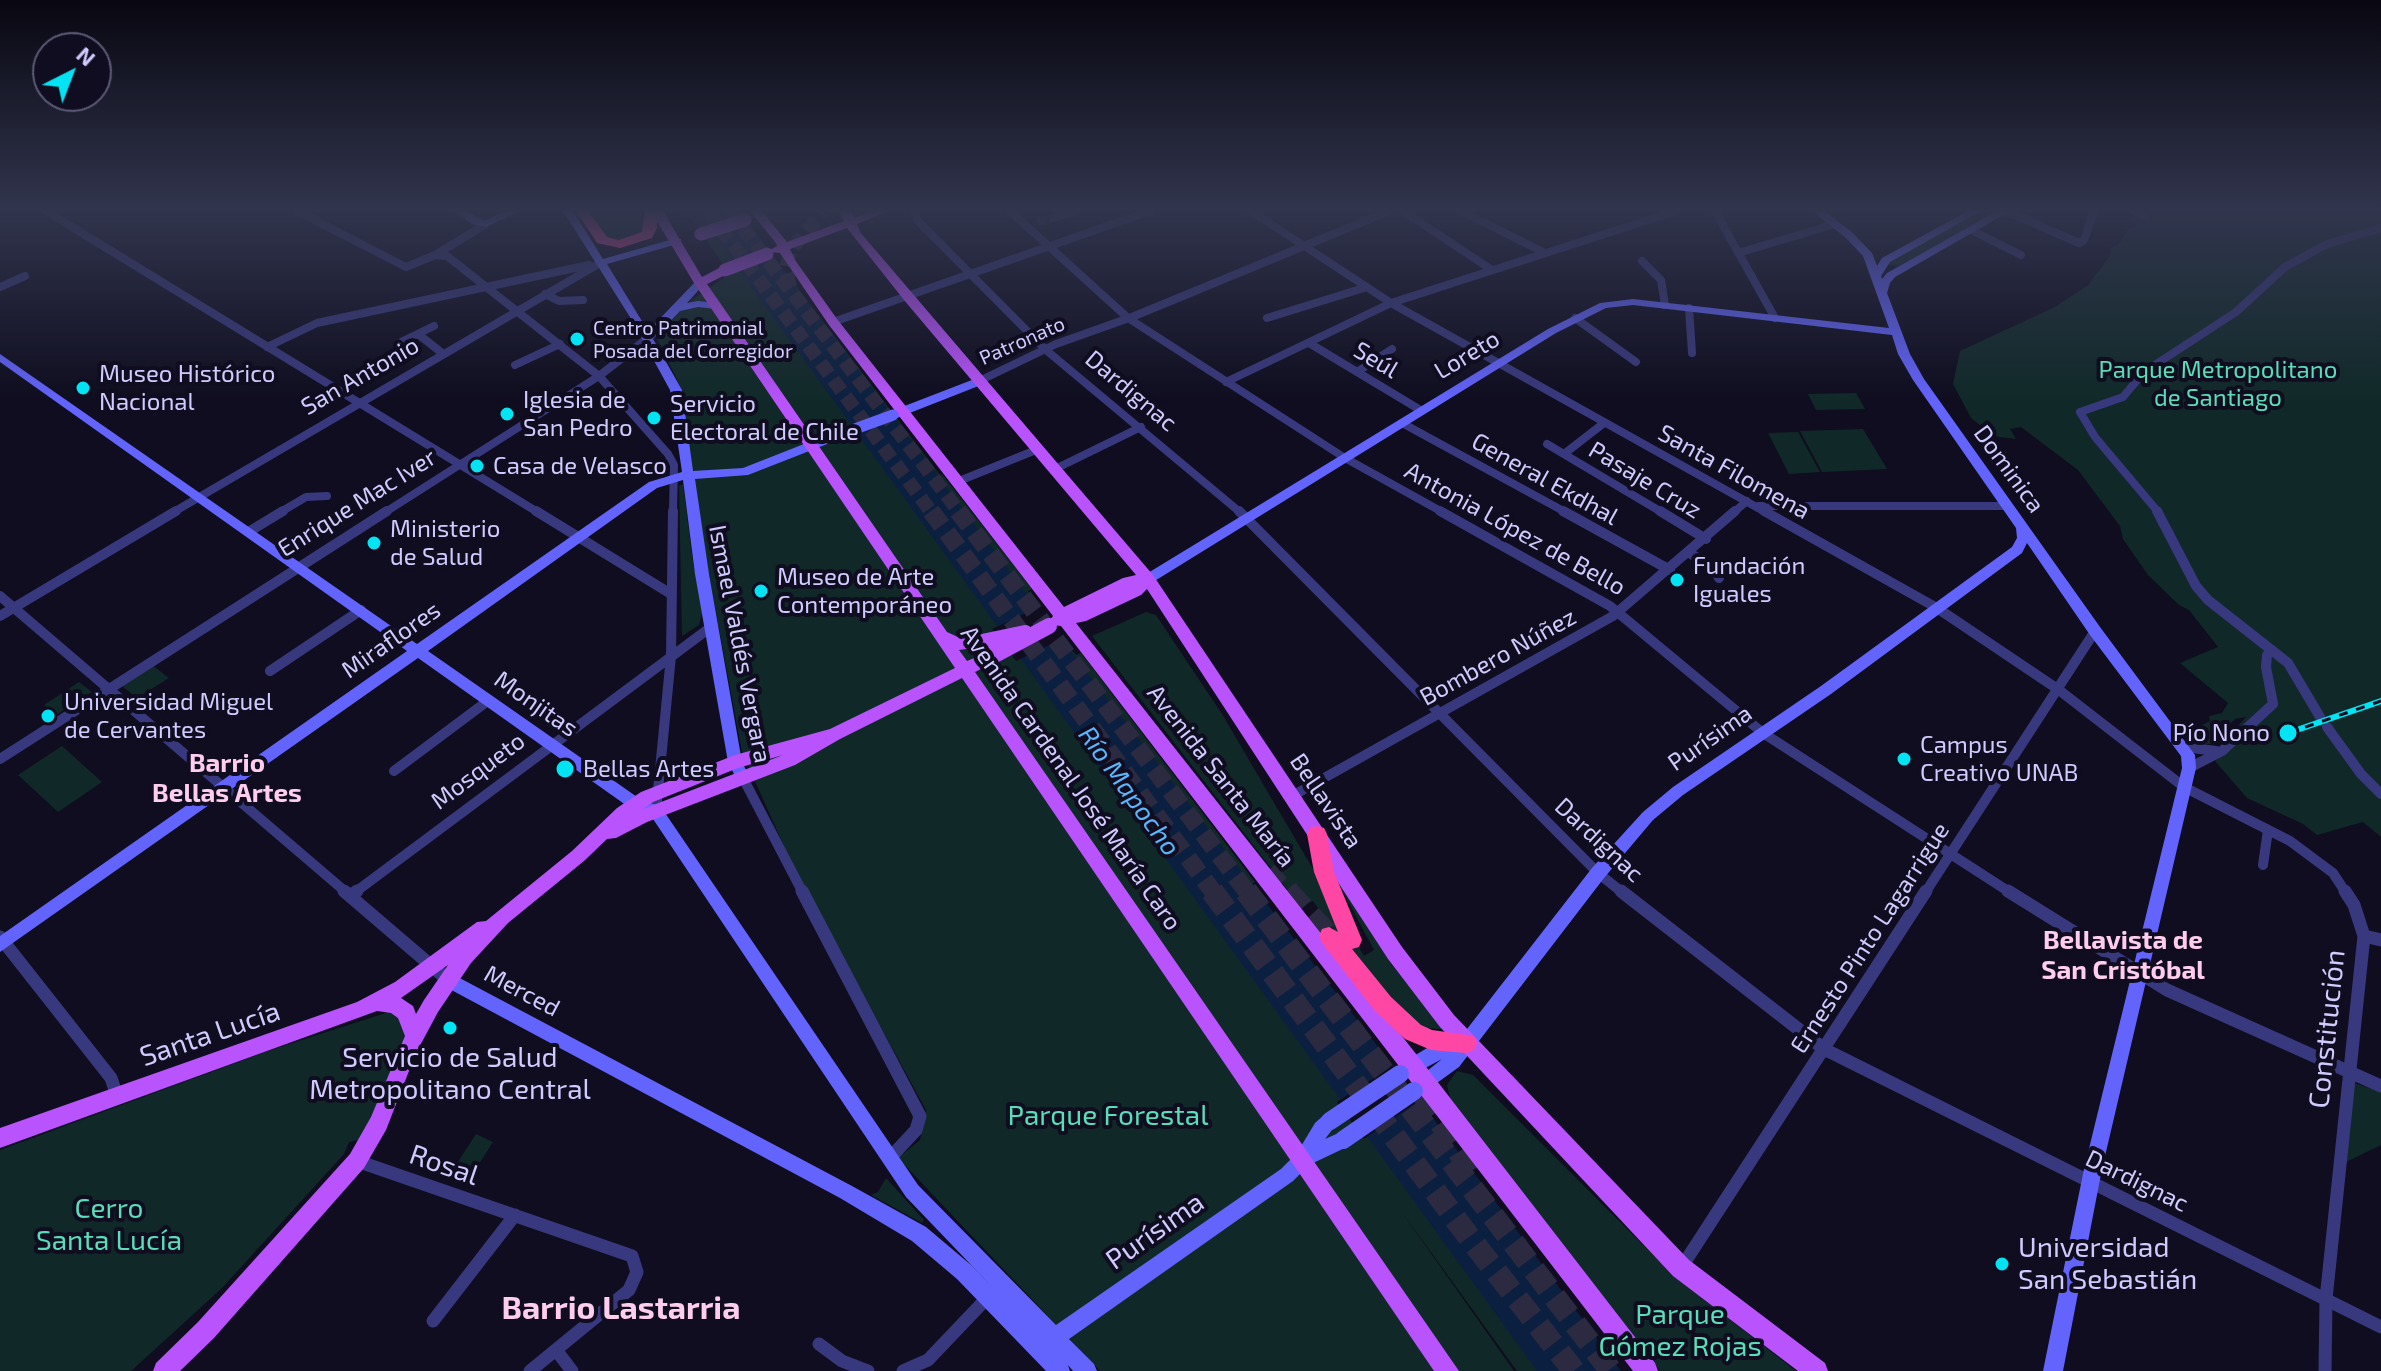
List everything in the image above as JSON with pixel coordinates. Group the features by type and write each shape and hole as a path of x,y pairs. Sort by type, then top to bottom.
{"highway":[{"path":"1317,834 1324,872 1352,940"},
{"path":"1329,936 1383,1004 1413,1032 1431,1040 1466,1043"}],"main road":[{"name":"Ismael Valdés Vergara","path":"608,275 648,338 679,402 681,476 739,770"},
{"name":"Avenida Cardenal José María Caro","path":"696,275 1448,1371"},
{"name":"Enrique Mac Iver","path":"648,338 700,283 715,275"},
{"name":"Avenida Santa María","path":"800,275 899,413 959,481 1049,625 1647,1371"},
{"name":"Bellavista","path":"891,275 977,382 1148,579 1395,953 1466,1043 1681,1268 1817,1371"},
{"name":"Dominica","path":"1878,275 1896,332 1919,380 2095,631 2185,747"},
{"path":"1883,292 1892,275"},
{"name":"Loreto","path":"1049,625 1081,617 1133,593 1148,579 1247,518 1498,364 1596,308 1619,302 1665,305 1896,332"},
{"path":"635,317 655,320 698,304 716,306"},
{"name":"Monjitas","path":"0,357 635,804 656,811"},
{"name":"Patronato","path":"836,436 977,382"},
{"name":"Miraflores","path":"2,941 653,485 681,476 744,472 836,436"},
{"path":"2017,550 2023,538 2021,524"},
{"path":"2017,550 2031,548 2045,557"},
{"name":"Purísima","path":"1303,1159 1321,1129 1330,1121 1453,1061 1598,873 1640,824 1666,800 2017,550"},
{"path":"940,635 958,644 982,642 1049,625"},
{"path":"164,1371 206,1330 357,1161 379,1123 414,1035 471,949 502,917 593,843 615,819 660,791 797,756 834,734 965,671 1049,625"},
{"path":"2053,1371 2091,1182 2189,768 2185,747"},
{"path":"593,843 627,823 739,770"},
{"path":"656,811 889,1159 936,1216 932,1229 919,1234"},
{"name":"Santa Lucía","path":"0,1138 377,1002 431,966 468,936 502,917"},
{"name":"Merced","path":"448,980 919,1234 988,1297 1087,1371"},
{"path":"377,1002 395,1005 406,1012 414,1035"},
{"name":"Purísima","path":"1046,1343 1267,1190 1303,1159 1343,1140 1413,1078"},
{"name":"Merced","path":"936,1216 1046,1343 1060,1371"}],"street":[{"path":"150,275 671,594"},
{"path":"471,275 599,376 668,454 681,476 671,594 671,656 656,811"},
{"path":"267,347 308,326 544,275"},
{"name":"San Antonio","path":"0,616 579,275"},
{"path":"833,322 971,275"},
{"name":"Dardignac","path":"971,275 1046,350 1247,518 1598,873 1824,1049 2381,1327"},
{"name":"Antonia López de Bello","path":"1080,275 1128,318 1345,458 1620,612 1763,733 2138,975 2381,1086"},
{"name":"Patronato","path":"977,382 1046,350 1233,275"},
{"name":"Santa Filomena","path":"1349,275 1498,364 1937,608 2059,690 2184,787"},
{"path":"1226,382 1391,303 1477,275"},
{"path":"1656,275 1661,280 1665,305"},
{"path":"1751,275 1775,318"},
{"path":"2276,275 2236,312 2144,372 2123,397 2080,412 2103,447 2160,515 2196,586 2208,600 2288,663 2320,717"},
{"path":"0,287 25,276"},
{"path":"1267,318 1367,287"},
{"path":"545,294 559,301 583,300"},
{"path":"1689,308 1692,353"},
{"path":"1575,318 1636,362"},
{"path":"401,342 434,326"},
{"path":"418,334 442,353"},
{"name":"Enrique Mac Iver","path":"0,759 599,376 648,338"},
{"name":"Seúl","path":"1309,343 1422,411"},
{"path":"515,365 560,344"},
{"path":"1357,372 1392,349"},
{"name":"General Ekdhal","path":"1402,423 1670,570"},
{"name":"Pasaje Cruz","path":"1564,454 1604,423"},
{"path":"1053,470 1141,427"},
{"name":"Pasaje Cruz","path":"1547,444 1706,539"},
{"path":"959,481 1036,450"},
{"path":"250,531 306,497 327,496"},
{"path":"1751,504 2008,506"},
{"name":"Bombero Núñez","path":"1292,796 1620,612 1751,504"},
{"path":"1690,553 1715,570 1719,578"},
{"name":"Merced","path":"0,596 448,980"},
{"path":"270,671 361,610"},
{"name":"Mosqueto","path":"350,896 711,627"},
{"name":"Ernesto Pinto Lagarrigue","path":"1681,1268 2095,631"},
{"path":"2189,768 2222,751 2273,704 2266,667 2267,655 2272,650"},
{"path":"394,771 489,700"},
{"path":"2327,727 2361,774 2381,794"},
{"path":"2185,747 2196,751 2222,751"},
{"name":"Ismael Valdés Vergara","path":"739,770 920,1116 916,1130 889,1159"},
{"name":"Constitución","path":"2184,787 2300,846 2333,873 2354,905 2364,936 2326,1299 2325,1371"},
{"path":"2263,865 2268,830"},
{"path":"2364,936 2381,940"},
{"path":"2,941 111,1078 117,1096"},
{"name":"Rosal","path":"357,1161 632,1256 637,1272 629,1290 556,1350"},
{"path":"433,1321 515,1215"},
{"path":"903,1371 928,1360 988,1297"},
{"path":"819,1344 842,1361 868,1371"},
{"path":"530,1371 556,1350 572,1371"}],"green space":[{"name":"Parque Forestal","path":"729,275 788,275 940,475 1032,589 1028,591 1037,608 1076,655 1081,653 1255,882 1251,885 1424,1106 1621,1371 1517,1371 1399,1208 1514,1371 1100,1371 898,1158 920,1140 926,1110 791,862 742,752 689,467 684,394 655,334 693,299"},
{"name":"Parque Metropolitano de Santiago","path":"2096,275 2381,275 2381,837 2363,822 2317,835 2303,824 2247,798 2215,761 2225,753 2218,748 2246,717 2235,719 2211,744 2186,739 2184,735 2210,721 2209,716 2222,713 2228,703 2180,663 2218,647 2189,610 2179,605 2148,575 2123,539 2120,526 2078,470 2021,427 2010,429 2016,439 1999,437 1971,418 1953,384 1960,351 2055,307 2088,285"},
{"path":"1856,393 1865,409 1816,410 1808,394"},
{"path":"1863,429 1887,469 1822,472 1800,431"},
{"path":"1798,432 1820,472 1789,474 1768,433"},
{"path":"683,484 693,563 704,607 699,625 682,636 679,486"},
{"path":"1146,612 1156,615 1222,714 1364,956 1374,950 1335,877 1391,964 1444,1029 1418,1028 1356,960 1313,901 1301,907 1092,636"},
{"path":"152,665 169,678 137,698 122,686"},
{"path":"79,682 92,692 56,715 44,705"},
{"path":"62,746 102,782 58,812 18,775"},
{"name":"Cerro Santa Lucía","path":"395,1010 409,1030 364,1139 349,1142 344,1154 222,1288 175,1331 131,1371 0,1371 0,1150 271,1050"},
{"name":"Parque Gómez Rojas","path":"1457,1071 1473,1075 1676,1278 1796,1371 1660,1371 1450,1098 1447,1085"},
{"path":"2354,1083 2381,1092 2381,1145 2342,1164"},
{"path":"476,1134 493,1142 469,1180 450,1174"},
{"path":"886,1178 924,1220 922,1223 871,1195 878,1192"}],"water":[{"name":"Río Mapocho","path":"742,275 787,275 1037,608 1424,1106 1621,1371 1537,1371"}],"pier":[{"path":"1037,602 1071,643 1047,646 1016,661 992,629 1030,611"},
{"path":"1390,1063 1424,1106 1414,1104 1364,1139 1337,1102 1390,1068"}],"tunnel":[{"path":"755,275 932,513"},
{"path":"779,275 960,513"},
{"path":"787,275 790,287"},
{"path":"931,511 1214,893"},
{"path":"958,511 1248,893"},
{"path":"1268,871 1289,893"},
{"path":"1212,891 1472,1241 1574,1371"},
{"path":"1246,891 1611,1371"},
{"path":"1287,891 1329,936"},
{"path":"1423,1094 1473,1174"}],"railway":[{"path":"2288,733 2381,701"}],"place":[{"name":"Centro Patrimonial Posada del Corregidor","path":"577,339"},
{"name":"Museo Histórico Nacional","path":"83,388"},
{"name":"Iglesia de San Pedro","path":"507,414"},
{"name":"Servicio Electoral de Chile","path":"654,418"},
{"name":"Casa de Velasco","path":"477,466"},
{"name":"Ministerio de Salud","path":"374,543"},
{"name":"Fundación Iguales","path":"1677,580"},
{"name":"Museo de Arte Contemporáneo","path":"761,591"},
{"name":"Universidad Miguel de Cervantes","path":"48,716"},
{"name":"Pío Nono","path":"2288,733"},
{"name":"Campus Creativo UNAB","path":"1904,759"},
{"name":"Bellas Artes","path":"565,769"},
{"name":"Servicio de Salud Metropolitano Central","path":"450,1028"},
{"name":"Universidad San Sebastián","path":"2002,1264"}],"district":[{"name":"Barrio Bellas Artes","path":"227,778"},
{"name":"Bellavista de San Cristóbal","path":"2123,955"},
{"name":"Barrio Lastarria","path":"621,1308"}]}
